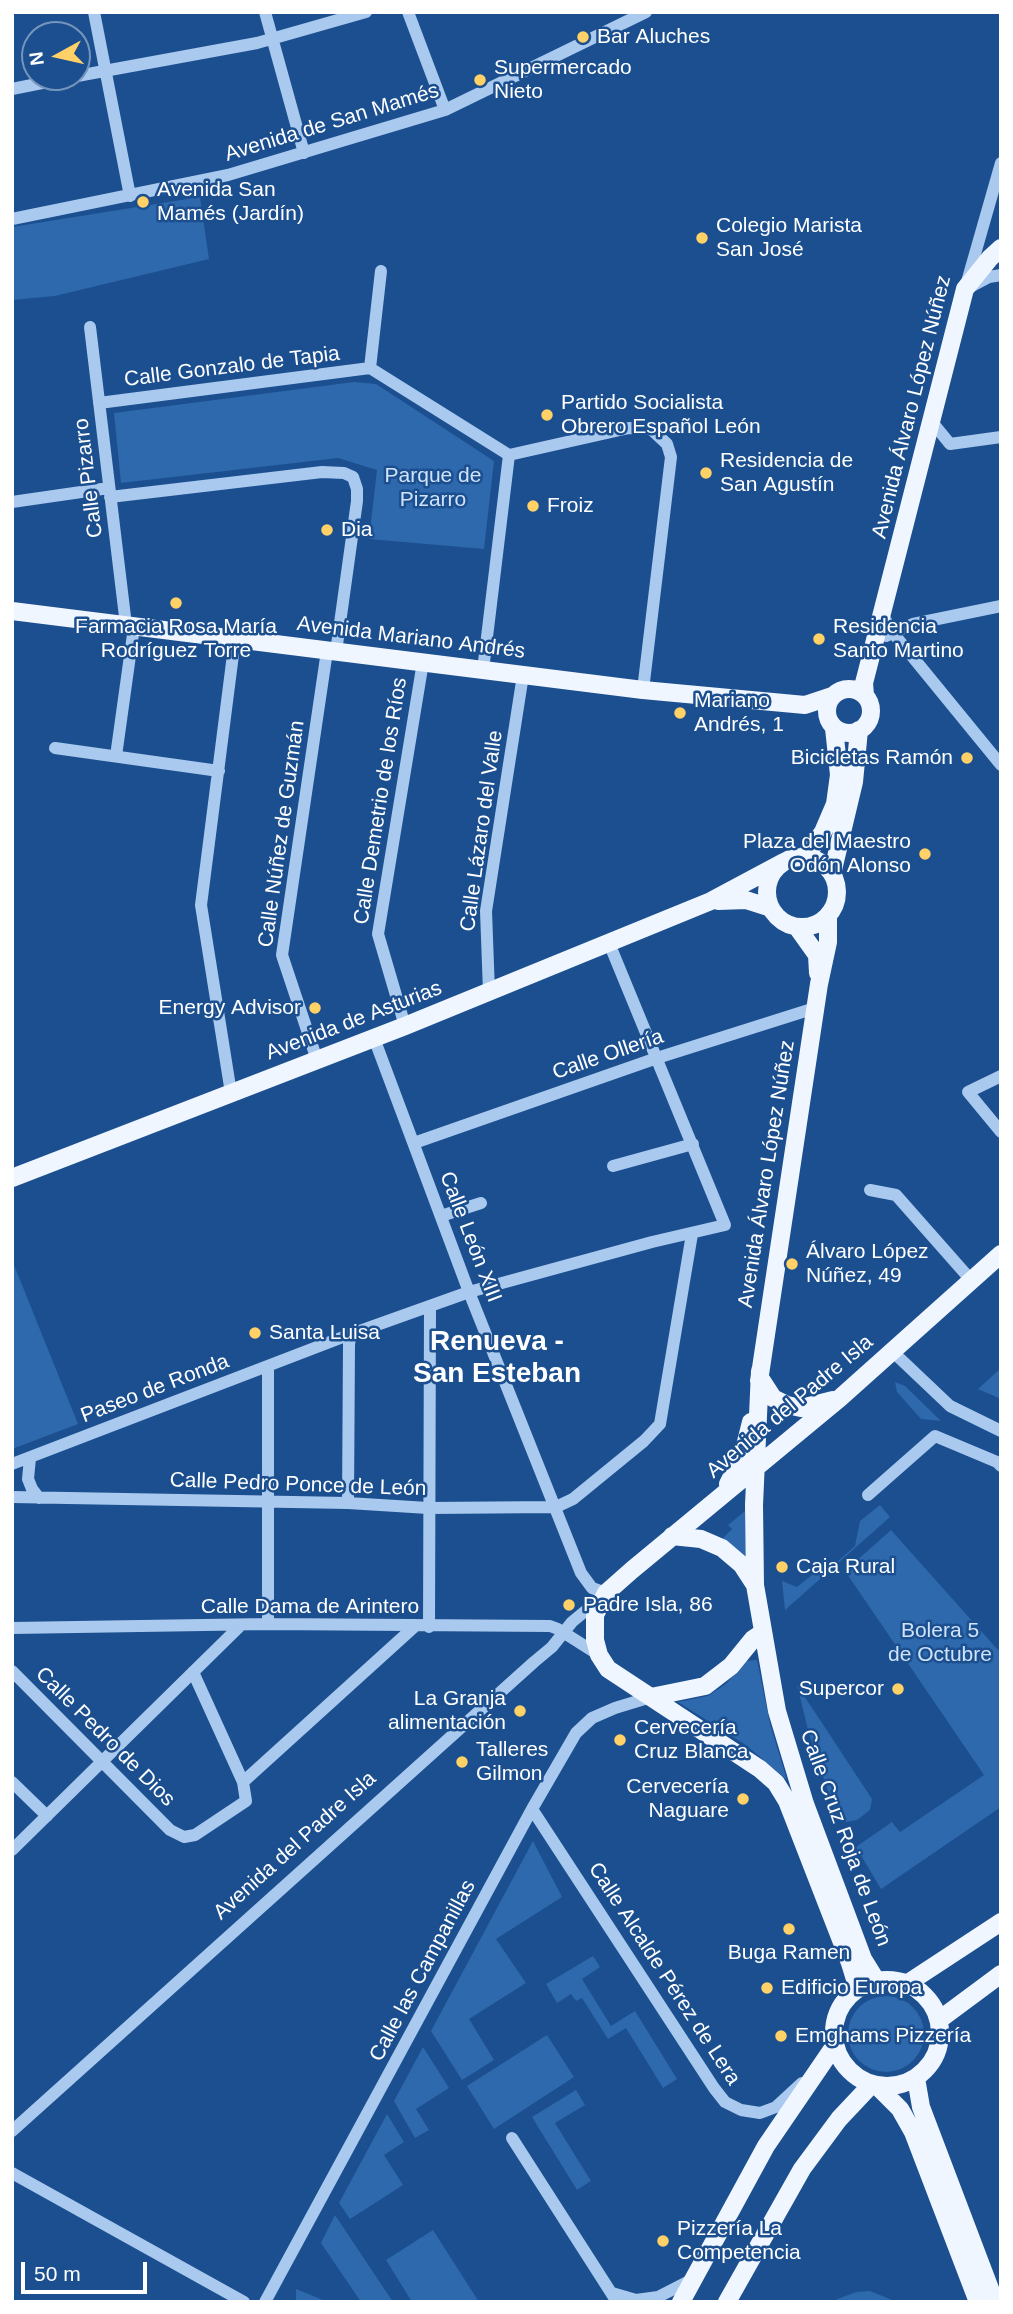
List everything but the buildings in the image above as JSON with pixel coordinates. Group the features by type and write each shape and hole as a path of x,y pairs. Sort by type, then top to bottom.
{"main road":[{"path":"965,289 1001,248"},
{"name":"Avenida Álvaro López Núñez","path":"849,693 864,683 965,289"},
{"name":"Avenida Mariano Andrés","path":"12,611 643,690 805,705 849,693"},
{"path":"805,857 823,832 835,804 839,775 827,709 849,693 870,707 870,714 859,730 846,733 831,722"},
{"name":"Avenida Mariano Andrés","path":"805,705 831,722"},
{"path":"832,874 854,782 859,730"},
{"path":"805,857 825,866 832,874 837,895 828,915 819,923 797,927 777,917 771,908 767,888 770,878 784,862 805,857"},
{"name":"Avenida de Asturias","path":"12,1178 405,1026 610,943 711,901 784,862"},
{"name":"Avenida de Asturias","path":"711,901 746,900 771,908"},
{"name":"Avenida Álvaro López Núñez","path":"718,1498 733,1476 743,1454 761,1376 818,984 828,942 828,915"},
{"name":"Avenida Álvaro López Núñez","path":"797,927 817,955 818,984"},
{"name":"Avenida del Padre Isla","path":"599,1655 594,1623 597,1609 606,1593 840,1398 1001,1254"},
{"path":"761,1376 773,1398 787,1405 801,1408 840,1398"},
{"name":"Avenida Álvaro López Núñez","path":"756,1466 761,1376"},
{"name":"Calle Cruz Roja de León","path":"756,1466 755,1585 777,1711 790,1758 859,1949 876,1980"},
{"name":"Calle Cruz Roja de León","path":"672,1536 701,1539 722,1548 742,1565 755,1585"},
{"path":"651,1697 705,1686 731,1666 753,1639 762,1633"},
{"name":"Calle Cruz Roja de León","path":"599,1655 608,1669 760,1769 776,1783 792,1814 858,1989"},
{"path":"908,1983 1001,1922"},
{"path":"939,2020 1001,1974"},
{"path":"874,2085 891,2087 916,2078 928,2068 937,2052 939,2020 933,2005 924,1994 908,1983 888,1979 876,1980 846,1998 838,2012 834,2028 835,2045 840,2059 849,2071 874,2085 900,2109 913,2132 978,2302"},
{"path":"681,2302 766,2146 835,2045"},
{"path":"916,2078 921,2107 995,2302"},
{"path":"727,2302 802,2169 839,2119 874,2085"}],"street":[{"path":"94,12 130,196"},
{"path":"265,12 304,153"},
{"path":"91,73 257,43 366,12"},
{"path":"408,12 445,110"},
{"name":"Avenida de San Mamés","path":"12,219 228,175 445,110 646,12"},
{"name":"Avenida Álvaro López Núñez","path":"965,289 1001,163"},
{"path":"381,271 370,368 509,455 629,428 651,429 667,443 671,457 643,690"},
{"path":"965,289 989,277 1001,275"},
{"name":"Calle Pizarro","path":"90,327 109,492 130,626 116,756"},
{"name":"Calle Gonzalo de Tapia","path":"99,403 370,368"},
{"path":"932,422 950,444 1001,437"},
{"path":"483,670 509,455"},
{"name":"Calle Núñez de Guzmán","path":"109,492 322,472 344,472 353,478 358,501 282,955 317,1060"},
{"path":"12,502 109,492"},
{"path":"874,644 913,624 1001,606"},
{"path":"882,614 892,633 1001,765"},
{"path":"230,1093 201,905 234,639"},
{"name":"Calle Demetrio de los Ríos","path":"405,1026 377,934 423,662"},
{"name":"Calle Lázaro del Valle","path":"489,992 486,911 523,675"},
{"path":"55,748 219,771"},
{"path":"610,943 693,1144 613,1166"},
{"name":"Calle Ollería","path":"415,1143 657,1058 815,1008"},
{"name":"Calle León XIII","path":"374,1038 470,1292 585,1580 596,1591 606,1593"},
{"path":"1001,1076 968,1092 1001,1132"},
{"name":"Paseo de Ronda","path":"12,1464 470,1292 652,1242 725,1225 693,1144"},
{"path":"870,1190 896,1195 971,1280"},
{"path":"441,1216 481,1203"},
{"path":"556,1507 573,1499 644,1441 660,1424 692,1234"},
{"path":"429,1627 430,1307"},
{"path":"348,1503 351,1335"},
{"path":"892,1352 950,1406 1001,1431"},
{"path":"268,1367 268,1624"},
{"path":"868,1495 935,1436 1001,1466"},
{"path":"30,1458 28,1479 39,1498"},
{"name":"Calle Pedro Ponce de León","path":"12,1497 348,1503 428,1508 556,1507"},
{"name":"Avenida del Padre Isla","path":"12,2131 543,1655 572,1622 606,1593"},
{"name":"Calle Dama de Arintero","path":"12,1628 268,1624 550,1626 599,1655"},
{"path":"12,1850 241,1625"},
{"path":"192,1672 243,1782 414,1627"},
{"name":"Calle Pedro de Dios","path":"12,1671 170,1829 184,1836 195,1835 246,1801 243,1782"},
{"name":"Calle las Campanillas","path":"265,2302 576,1733 592,1718 651,1697"},
{"path":"12,1782 47,1816"},
{"name":"Calle Alcalde Pérez de Lera","path":"533,1809 713,2088 725,2102 741,2110 760,2113 776,2107 819,2068"},
{"path":"512,2138 614,2297 636,2300 658,2297 694,2278"},
{"path":"12,2173 244,2302"}],"green space":[{"path":"200,197 209,259 55,296 12,300 12,227"},
{"name":"Parque de Pizarro","path":"354,382 376,384 494,461 484,549 369,539 377,470 338,458 121,483 114,413"},
{"path":"12,1260 78,1424 12,1449"},
{"path":"1001,1368 1001,1399 978,1389"},
{"path":"895,1382 905,1386 941,1421 921,1419 897,1392"},
{"path":"880,1505 890,1517 785,1610 782,1581 797,1587 818,1570 822,1558 829,1569 855,1546 860,1521"},
{"path":"745,1511 746,1556 723,1538 732,1529 728,1525"},
{"name":"Bolera 5 de Octubre","path":"891,1530 998,1650 1001,1649 1001,1807 881,1889 856,1847 892,1822 900,1832 984,1775 845,1571"},
{"path":"757,1660 770,1724 787,1780 746,1745 678,1702 708,1696 726,1684 746,1661"},
{"path":"797,1685 872,1799 870,1810 857,1820 846,1822 837,1818 809,1734"},
{"path":"533,1841 562,1897 496,1939 526,1983 469,2019 494,2060 462,2080 431,2031"},
{"path":"593,1956 600,1967 582,1979 611,2026 635,2011 677,2079 663,2088 626,2028 608,2039 582,1998 576,2001 571,1994 557,2003 546,1984"},
{"path":"879,1996 893,1996 907,2002 918,2013 924,2034 921,2049 913,2061 893,2072 879,2072 865,2066 854,2055 848,2041 848,2027 854,2013 865,2002"},
{"path":"547,2035 574,2077 494,2129 467,2086"},
{"path":"423,2047 449,2088 416,2109 429,2130 415,2138 394,2101"},
{"path":"576,2090 585,2105 555,2123 591,2181 577,2190 532,2117"},
{"path":"387,2114 404,2142 384,2155 403,2185 350,2219 339,2203"},
{"path":"335,2215 393,2302 361,2302 321,2243"},
{"path":"433,2230 479,2302 412,2302 386,2260"},
{"path":"296,2289 323,2300 342,2302 296,2302"},
{"path":"870,2291 897,2302 830,2302 856,2292"}],"place":[{"name":"Bar Aluches","path":"583,37"},
{"name":"Supermercado Nieto","path":"480,80"},
{"name":"Avenida San Mamés (Jardín)","path":"143,202"},
{"name":"Colegio Marista San José","path":"702,238"},
{"name":"Partido Socialista Obrero Español León","path":"547,415"},
{"name":"Residencia de San Agustín","path":"706,473"},
{"name":"Froiz","path":"533,506"},
{"name":"Dia","path":"327,530"},
{"name":"Farmacia Rosa María Rodríguez Torre","path":"176,603"},
{"name":"Residencia Santo Martino","path":"819,639"},
{"name":"Mariano Andrés, 1","path":"680,713"},
{"name":"Bicicletas Ramón","path":"967,758"},
{"name":"Plaza del Maestro Odón Alonso","path":"925,854"},
{"name":"Energy Advisor","path":"315,1008"},
{"name":"Álvaro López Núñez, 49","path":"792,1264"},
{"name":"Santa Luisa","path":"255,1333"},
{"name":"Caja Rural","path":"782,1567"},
{"name":"Padre Isla, 86","path":"569,1605"},
{"name":"Supercor","path":"898,1689"},
{"name":"La Granja alimentación","path":"520,1711"},
{"name":"Cervecería Cruz Blanca","path":"620,1740"},
{"name":"Talleres Gilmon","path":"462,1762"},
{"name":"Cervecería Naguare","path":"743,1799"},
{"name":"Buga Ramen","path":"789,1929"},
{"name":"Edificio Europa","path":"767,1988"},
{"name":"Emghams Pizzería","path":"781,2036"},
{"name":"Pizzería La Competencia","path":"663,2241"}],"district":[{"name":"Renueva - San Esteban","path":"497,1358"}]}
